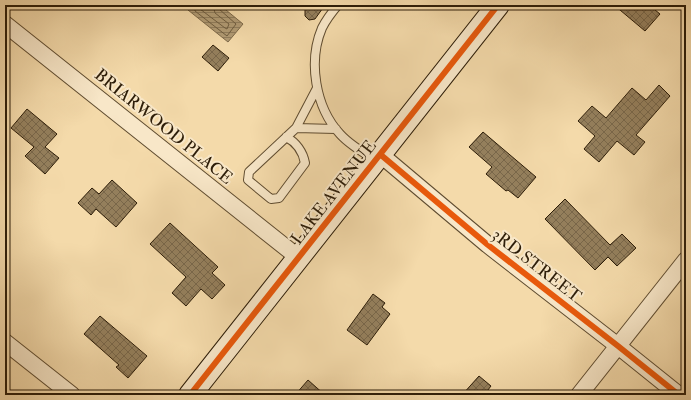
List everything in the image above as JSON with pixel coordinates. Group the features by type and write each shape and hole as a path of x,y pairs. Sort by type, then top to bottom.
{"main road":[{"name":"LAKE AVENUE","path":"190,395 378,158 493,8"}],"street":[{"name":"BRIARWOOD PLACE","path":"5,24 299,258"},
{"name":"3RD STREET","path":"378,158 680,395"},
{"path":"579,395 686,260"},
{"path":"5,342 72,395"}],"lane":[{"path":"338,5 323,26 316,51 315,67 318,93 325,112 339,134 356,148 378,158"},
{"path":"286,137 293,141 304,154 305,163 279,198 270,199 248,180 249,172 286,137 296,128 318,88"},
{"path":"296,128 336,128"}],"water":[{"path":"192,5 220,5 243,24 228,42 188,10"}],"building":[{"path":"305,5 325,5 315,19 309,20 305,16"},
{"path":"614,5 649,5 660,14 645,31"},
{"path":"213,45 229,58 218,71 202,57"},
{"path":"659,85 670,96 636,135 645,142 634,155 617,141 599,162 584,149 595,136 578,121 592,106 606,118 632,88 646,100"},
{"path":"27,109 57,134 45,147 59,158 45,174 25,156 34,147 11,128"},
{"path":"483,132 536,177 518,198 508,190 506,191 486,174 492,167 469,147"},
{"path":"112,180 137,203 116,227 96,209 91,215 78,203 92,188 99,194"},
{"path":"565,199 610,245 622,234 636,248 617,266 608,257 595,270 545,219"},
{"path":"170,223 218,267 212,273 225,285 212,299 201,289 186,306 172,293 186,277 150,244"},
{"path":"373,294 385,303 382,307 390,314 367,345 347,330"},
{"path":"100,316 147,356 128,378 116,367 119,365 84,334"},
{"path":"479,376 491,386 484,395 462,395"},
{"path":"308,380 325,395 295,395"}],"cycle path":[{"path":"190,395 498,5"},
{"path":"381,155 488,245 679,395"}]}
